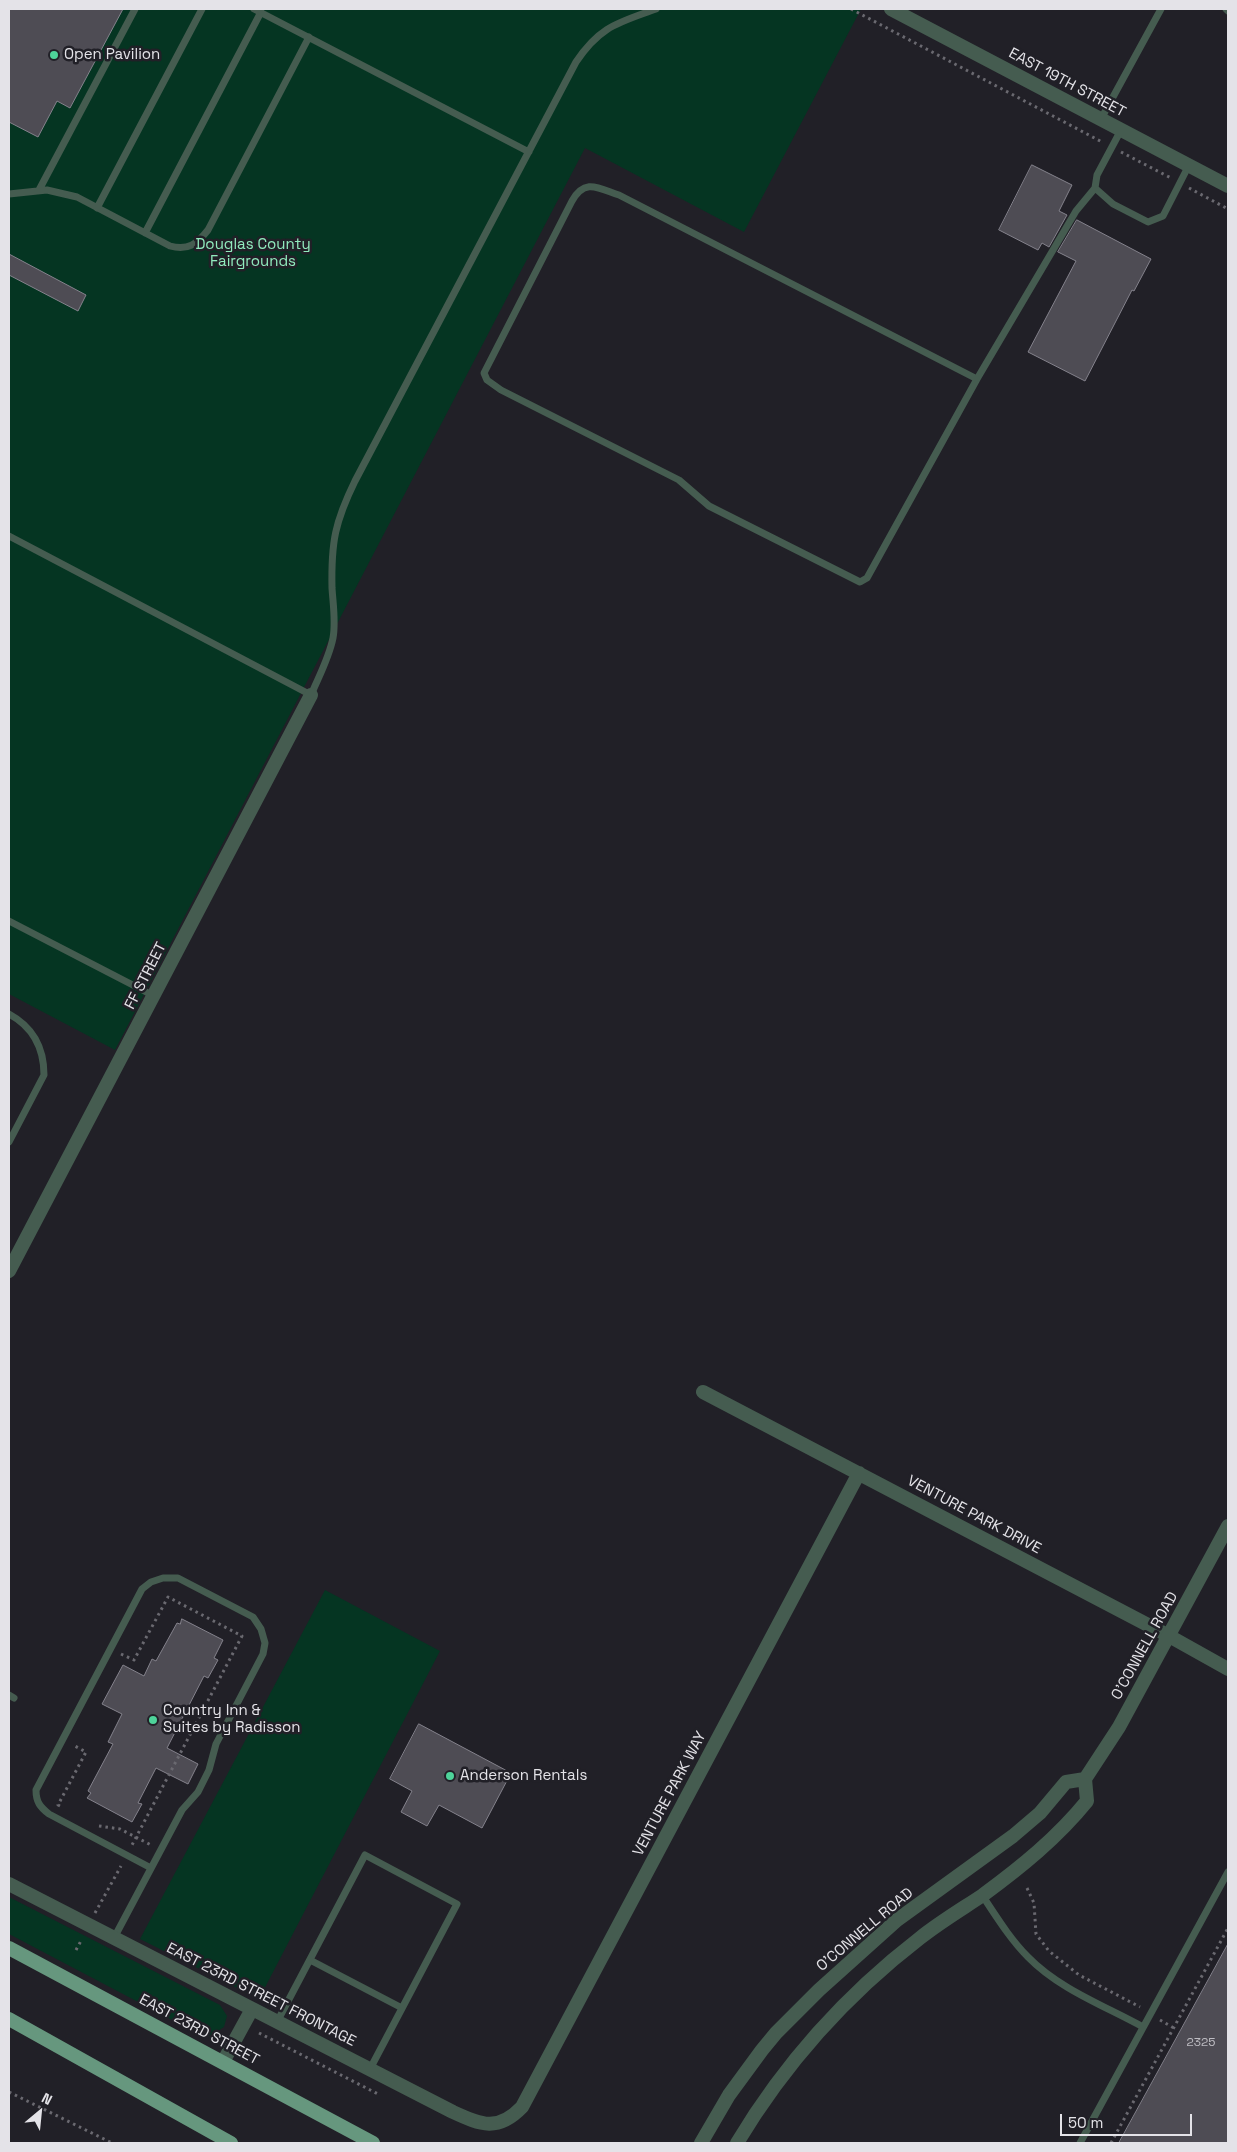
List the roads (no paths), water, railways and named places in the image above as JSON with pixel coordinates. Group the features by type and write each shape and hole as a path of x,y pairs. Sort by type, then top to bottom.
{"main road":[{"name":"EAST 23RD STREET","path":"9,1948 373,2143"},
{"path":"9,2019 231,2143"}],"street":[{"name":"EAST 19TH STREET","path":"891,9 1228,186"},
{"name":"FF STREET","path":"9,1271 311,695"},
{"name":"VENTURE PARK DRIVE","path":"703,1392 1169,1636 1228,1669"},
{"name":"VENTURE PARK WAY","path":"500,2123 513,2116 522,2107 859,1473"},
{"name":"O'CONNELL ROAD","path":"702,2143 730,2096 762,2050 776,2033 825,1984 897,1920 997,1850 1034,1818 1066,1782 1085,1780 1115,1734 1228,1526"},
{"path":"737,2143 785,2071 839,2009 914,1942 1027,1861 1078,1813 1087,1801 1085,1780"},
{"name":"EAST 23RD STREET FRONTAGE","path":"9,1884 473,2122 488,2125 500,2123"},
{"path":"224,2062 252,2009"}],"lane":[{"path":"39,190 135,9"},
{"path":"97,208 202,9"},
{"path":"9,536 311,695 328,656 333,636 332,552 334,534 343,505 576,62 588,44 603,30 624,20 656,9"},
{"path":"1101,119 1162,9"},
{"path":"145,233 258,11 528,152"},
{"path":"9,194 47,190 77,197 170,246 180,249 191,246 200,240 208,230 309,37"},
{"path":"977,379 619,194 586,186 578,190 575,195 484,373 487,380 502,390 679,480 709,506 860,582 867,578 977,379 1076,211 1095,188 1097,175 1121,130"},
{"path":"1095,188 1113,204 1148,222 1163,216 1189,165"},
{"path":"9,921 154,996"},
{"path":"9,1014 33,1031 40,1046 44,1062 44,1075 9,1142"},
{"path":"114,1938 182,1810 198,1792 210,1770 216,1744 263,1654 265,1643 262,1629 253,1617 178,1578 163,1578 151,1582 142,1589 36,1790 36,1797 40,1807 49,1814 151,1868"},
{"path":"277,2022 365,1855 457,1904 370,2069"},
{"path":"1080,2143 1228,1872"},
{"path":"982,1895 1015,1944 1044,1972 1143,2027"},
{"path":"310,1960 402,2008"}],"place":[{"name":"Open Pavilion","path":"54,55"},
{"name":"Country Inn & Suites by Radisson","path":"153,1720"},
{"name":"Anderson Rentals","path":"450,1776"}],"park label":[{"name":"Douglas County Fairgrounds","path":"253,254"}]}
